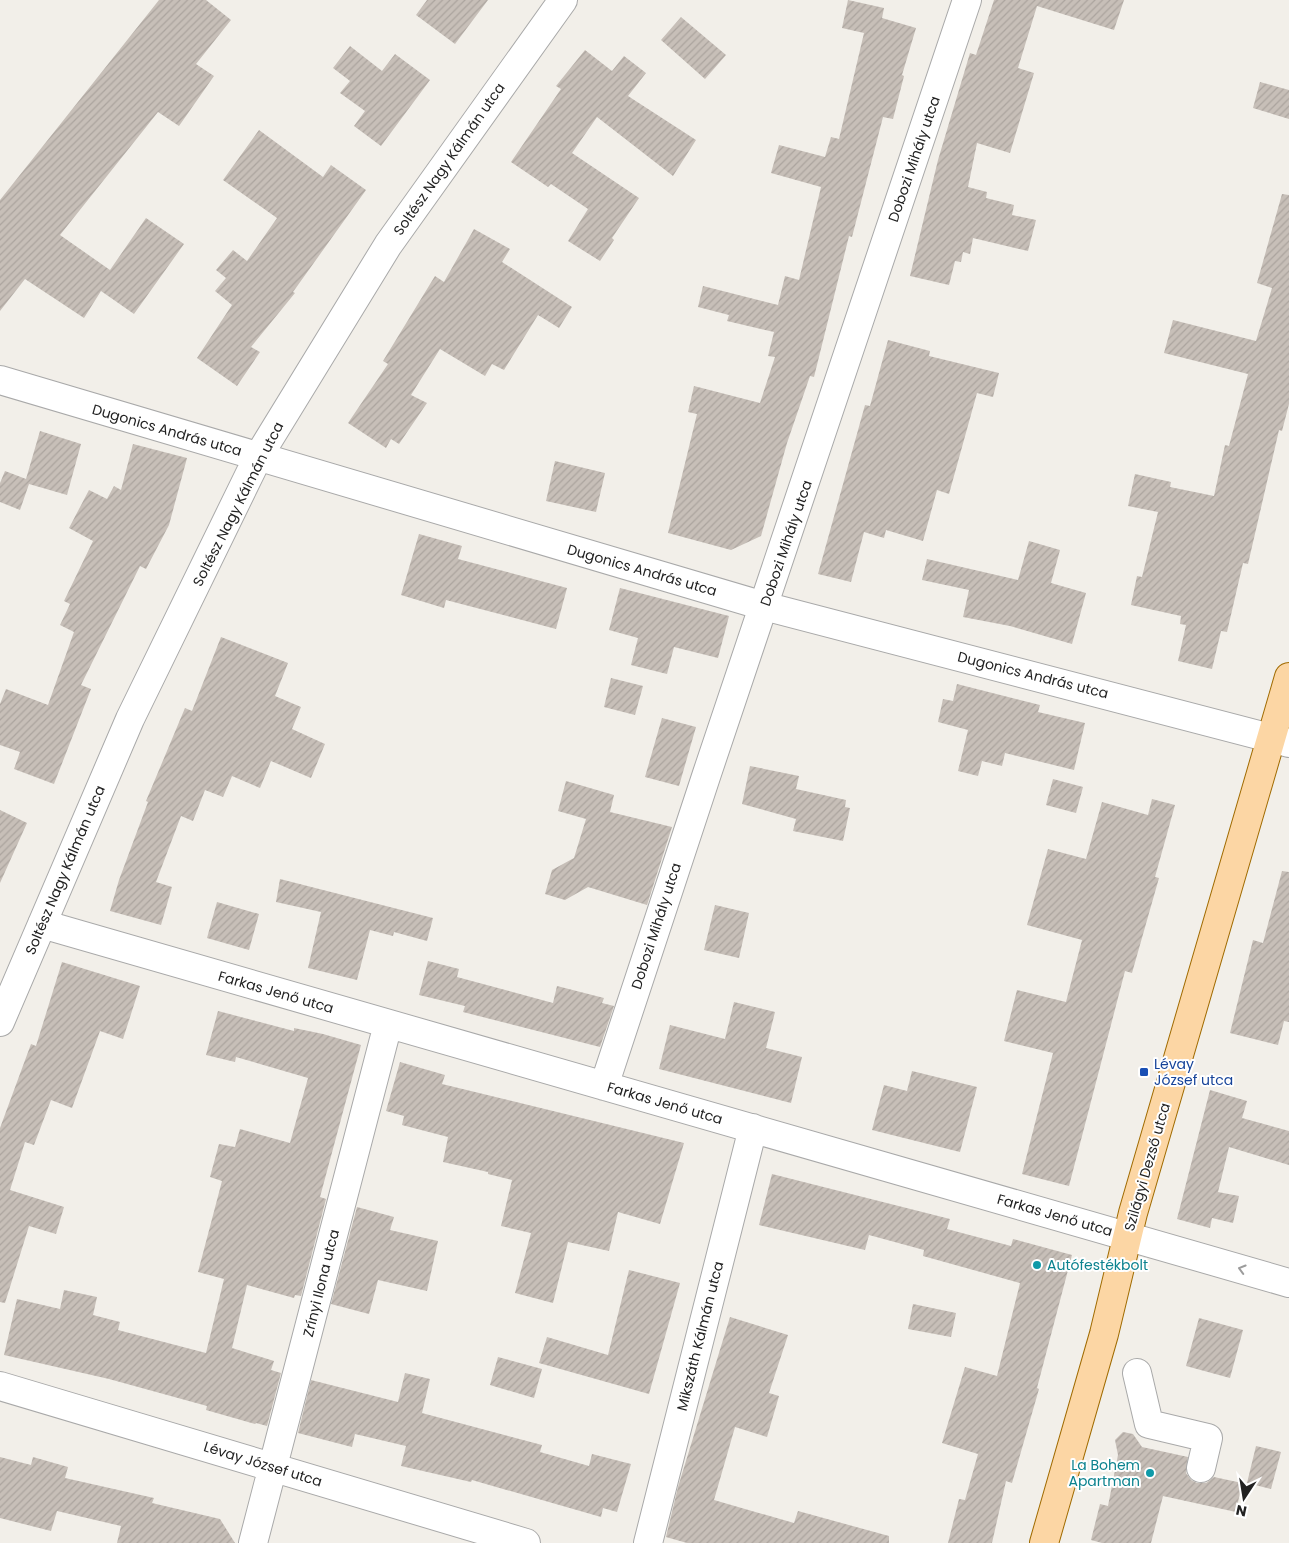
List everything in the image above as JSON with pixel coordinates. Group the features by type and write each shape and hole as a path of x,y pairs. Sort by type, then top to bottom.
{"main road":[{"name":"Szilágyi Dezső utca","path":"1044,1543 1104,1334 1128,1236 1280,740 1289,677"}],"street":[{"name":"Soltész Nagy Kálmán utca","path":"0,1022 130,720 258,457 388,245 563,0"},
{"name":"Dobozi Mihály utca","path":"604,1086 694,810 967,0"},
{"name":"Dugonics András utca","path":"0,380 764,606 1280,740"},
{"name":"Farkas Jenő utca","path":"42,924 1289,1283"},
{"name":"Zrínyi Ilona utca","path":"253,1543 388,1024"},
{"name":"Mikszáth Kálmán utca","path":"648,1543 753,1128"},
{"path":"1137,1373 1143,1419 1148,1424 1208,1438 1201,1468"},
{"name":"Lévay József utca","path":"0,1386 526,1543"}],"building":[{"path":"159,0 206,0 231,20 196,64 214,76 179,126 158,112 60,235 110,270 146,218 184,244 134,314 101,291 84,318 25,279 0,311 0,200"},
{"path":"427,0 488,0 455,44 416,15"},
{"path":"848,0 884,8 882,18 916,28 902,75 904,76 893,119 883,117 852,237 849,236 814,377 810,376 787,443 761,536 731,550 668,533 697,414 688,412 694,386 760,403 775,357 768,356 774,332 727,321 729,315 698,307 703,286 778,305 785,276 799,280 821,187 771,173 779,145 825,157 831,137 839,139 864,33 842,28"},
{"path":"994,0 1124,0 1114,30 1037,6 1018,68 1034,73 1010,153 977,143 968,187 987,192 986,198 1014,205 1012,215 1036,220 1028,251 973,238 970,254 963,252 961,262 955,261 949,285 910,276 938,160 970,53 976,55"},
{"path":"681,17 726,55 705,79 661,40"},
{"path":"350,46 382,71 395,54 430,80 381,146 354,126 365,111 340,93 350,81 333,68"},
{"path":"585,50 612,71 624,56 646,73 628,96 696,140 673,176 597,117 572,153 639,198 612,238 614,240 600,261 568,241 588,209 551,184 548,187 511,162 561,89 556,86"},
{"path":"1260,82 1289,90 1289,119 1253,108"},
{"path":"259,130 323,177 331,165 366,190 293,292 295,293 251,347 260,352 237,386 197,358 232,305 215,291 226,278 216,270 233,250 247,261 277,218 223,180"},
{"path":"1282,194 1289,195 1289,404 1282,431 1279,430 1248,564 1243,563 1227,632 1221,631 1212,669 1178,661 1186,625 1180,624 1181,616 1131,605 1137,576 1142,577 1158,512 1128,506 1135,474 1171,482 1170,487 1214,496 1225,445 1229,446 1248,374 1164,353 1173,320 1256,341 1272,288 1257,283"},
{"path":"474,229 510,249 502,262 572,307 559,328 538,315 504,370 492,364 485,376 440,349 411,395 427,403 399,444 391,439 386,448 348,423 388,364 383,361 435,276 444,282"},
{"path":"888,340 930,351 929,356 999,373 993,397 977,393 949,494 937,490 923,541 886,530 884,538 864,532 851,582 818,574 865,405 870,406"},
{"path":"40,431 81,444 67,495 29,484 20,510 0,502 0,483 5,471 26,479"},
{"path":"133,444 187,458 169,525 146,569 140,566 81,685 91,689 54,784 14,769 20,752 0,745 0,704 6,689 48,705 74,632 60,625 70,604 64,601 93,541 69,528 89,490 107,499 114,486 121,490"},
{"path":"555,461 605,473 596,512 546,501"},
{"path":"419,534 462,546 458,559 567,588 556,629 446,600 444,608 401,595"},
{"path":"1029,541 1060,550 1051,583 1086,593 1072,644 1010,626 963,617 969,590 922,580 927,559 1018,580"},
{"path":"620,588 729,616 718,658 674,647 667,674 631,665 638,638 609,630"},
{"path":"221,637 288,663 275,696 301,707 292,729 325,744 311,778 271,761 260,788 232,776 223,797 205,790 193,821 181,816 156,882 172,887 161,925 110,911 119,880 148,802 146,801 185,708 192,711"},
{"path":"611,678 643,686 635,715 604,707"},
{"path":"957,684 1040,705 1038,712 1085,723 1074,770 1005,753 1002,766 982,761 978,776 958,771 968,730 938,722 943,699 953,701"},
{"path":"662,718 696,727 679,786 645,777"},
{"path":"750,766 799,776 796,789 846,800 845,807 850,808 843,841 793,831 796,819 742,804"},
{"path":"1053,779 1083,787 1076,813 1046,805"},
{"path":"566,781 614,795 610,812 672,827 647,905 588,887 565,900 545,894 552,870 574,858 586,819 558,811"},
{"path":"1152,799 1175,805 1155,877 1159,878 1132,973 1125,971 1069,1186 1022,1174 1053,1053 1004,1041 1017,990 1066,1002 1082,940 1027,925 1048,849 1086,859 1102,802 1148,815"},
{"path":"0,810 27,823 0,883"},
{"path":"1282,871 1289,872 1289,1022 1284,1021 1278,1045 1230,1033 1253,940 1263,943"},
{"path":"280,879 433,918 427,941 394,932 393,936 370,930 357,980 308,968 321,912 276,902"},
{"path":"217,902 259,914 249,950 207,938"},
{"path":"715,905 749,913 739,958 704,950"},
{"path":"428,961 459,969 457,977 553,1003 557,986 604,998 602,1003 614,1006 600,1047 463,1012 465,1006 419,995"},
{"path":"62,962 140,986 123,1039 100,1031 72,1108 51,1100 34,1145 25,1142 10,1190 64,1207 56,1234 29,1226 5,1303 0,1302 0,1128 31,1044 36,1046"},
{"path":"734,1002 775,1012 766,1048 802,1057 791,1103 659,1069 670,1025 725,1039"},
{"path":"218,1011 294,1031 294,1028 323,1034 361,1045 320,1197 326,1199 301,1296 295,1295 294,1298 247,1285 232,1348 274,1361 271,1370 281,1373 267,1426 206,1410 207,1406 109,1379 4,1355 17,1299 60,1309 64,1290 97,1297 93,1315 120,1322 118,1330 206,1353 224,1279 198,1272 222,1181 210,1177 219,1144 235,1147 240,1129 290,1143 308,1078 236,1057 235,1062 206,1055"},
{"path":"400,1062 445,1075 442,1084 684,1143 660,1224 618,1212 609,1251 568,1242 553,1303 515,1293 531,1233 501,1226 512,1180 488,1174 488,1172 443,1162 448,1137 402,1125 404,1116 386,1111"},
{"path":"912,1071 977,1087 960,1152 872,1130 884,1085 907,1091"},
{"path":"1210,1090 1247,1101 1242,1118 1289,1131 1289,1165 1229,1147 1218,1192 1239,1196 1233,1223 1212,1218 1210,1228 1177,1219"},
{"path":"772,1174 950,1219 947,1229 1011,1246 1013,1239 1072,1255 1037,1388 1039,1389 1012,1483 1006,1481 992,1543 948,1543 959,1499 965,1500 978,1454 942,1443 965,1367 997,1376 1020,1283 923,1256 924,1250 869,1235 865,1250 759,1225"},
{"path":"357,1207 394,1217 390,1230 438,1241 427,1291 378,1280 369,1314 331,1304"},
{"path":"629,1270 680,1283 649,1394 539,1363 547,1337 608,1355"},
{"path":"913,1304 956,1313 951,1337 908,1329"},
{"path":"730,1317 788,1335 769,1393 779,1396 767,1437 735,1427 714,1500 794,1523 798,1511 889,1536 889,1543 687,1543 666,1537 678,1487"},
{"path":"1199,1318 1243,1330 1230,1378 1186,1366"},
{"path":"498,1357 542,1369 534,1398 490,1385"},
{"path":"405,1373 430,1379 422,1413 542,1445 540,1452 589,1466 592,1454 631,1464 617,1512 603,1508 601,1517 472,1480 471,1482 401,1466 406,1446 355,1434 352,1447 298,1433 311,1380 398,1402"},
{"path":"1123,1432 1133,1434 1142,1447 1188,1457 1186,1473 1191,1480 1197,1483 1206,1483 1214,1477 1242,1483 1236,1512 1163,1496 1151,1543 1102,1543 1091,1540 1100,1504 1108,1506 1118,1455 1115,1440"},
{"path":"1256,1446 1281,1452 1271,1489 1247,1483"},
{"path":"0,1457 31,1465 33,1457 68,1467 65,1478 154,1498 152,1503 220,1519 235,1543 117,1543 121,1526 57,1511 51,1531 0,1518"}],"place":[{"name":"Lévay József utca","path":"1144,1072"},
{"name":"Autófestékbolt","path":"1037,1265"},
{"name":"La Bohem Apartman","path":"1150,1473"}]}
